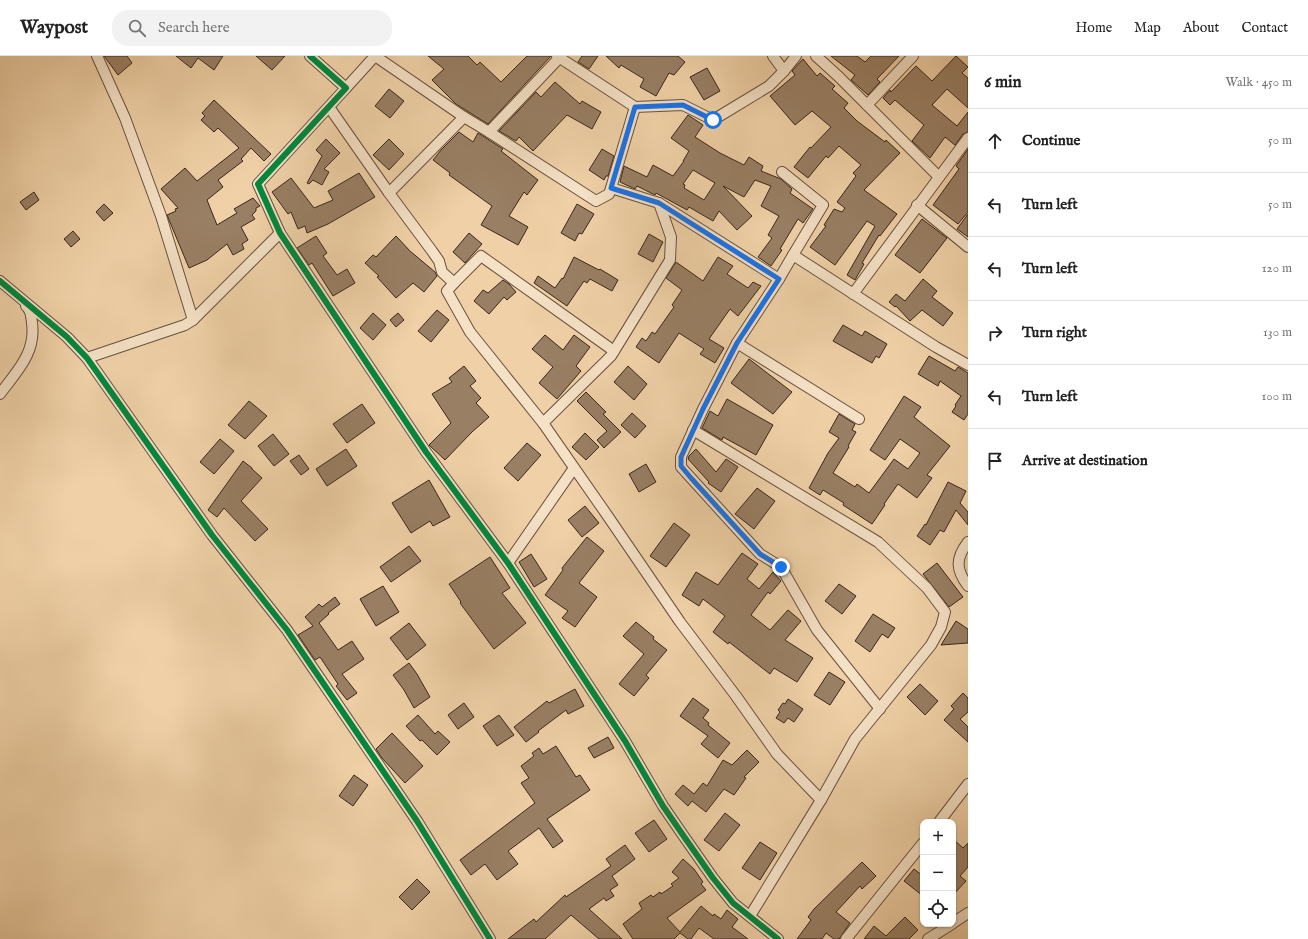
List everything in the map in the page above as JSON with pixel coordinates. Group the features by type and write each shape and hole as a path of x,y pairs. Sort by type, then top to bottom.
{"street":[{"path":"97,56 125,118 161,216 193,320"},
{"path":"310,56 346,88"},
{"path":"635,107 609,194 596,201 464,117 375,56 258,184 280,233 426,452 508,563 625,741 663,806 689,844 717,883 734,903 778,939"},
{"path":"773,56 784,71"},
{"path":"489,132 559,57 635,107 683,105 713,120 769,86 796,56"},
{"path":"816,56 939,176"},
{"path":"867,105 913,56"},
{"path":"329,107 435,256 442,272 454,283"},
{"path":"389,193 464,117"},
{"path":"853,294 917,205 968,138"},
{"path":"782,172 823,205 779,279 737,343 693,430 681,457 681,466 760,554 781,567 816,630 880,709"},
{"path":"611,188 659,203 779,279"},
{"path":"543,423 611,356 670,260 671,237 659,203"},
{"path":"917,205 968,247"},
{"path":"87,358 185,325 193,320 280,233"},
{"path":"793,255 936,347 968,365"},
{"path":"614,351 481,256 447,290 470,332 543,423 680,622 736,696 777,754 821,800"},
{"path":"0,281 67,337 87,358 212,535 286,630 417,821 490,939"},
{"path":"0,281 31,311 33,331 30,349 26,360 0,394"},
{"path":"737,343 859,418"},
{"path":"693,430 878,542 927,588 945,612 941,627 931,645 855,739 821,800 750,916"},
{"path":"508,563 574,468"},
{"path":"968,542 963,549 959,560 960,576 968,586"},
{"path":"941,819 968,784"},
{"path":"846,939 920,847"},
{"path":"956,922 968,913"},
{"path":"928,939 948,927"}],"building":[{"path":"104,56 127,56 132,63 118,75"},
{"path":"176,56 223,56 214,70 198,58 191,68"},
{"path":"256,56 285,56 272,70"},
{"path":"428,56 468,56 477,65 480,62 501,82 527,56 551,56 488,124 456,104 432,80 444,69"},
{"path":"582,56 598,56 589,69 578,62"},
{"path":"606,56 678,56 685,62 674,75 669,73 656,96 640,87 644,79 621,65 619,68"},
{"path":"831,56 857,56 865,62 871,56 899,56 877,79 880,82 868,95 851,80 855,75"},
{"path":"956,56 968,67 962,73 968,78 968,108 947,89 932,105 957,126 968,112 968,132 963,134 955,145 945,137 930,158 912,141 924,125 895,100 890,105 883,98 890,90 891,92 916,66 932,81"},
{"path":"803,59 817,76 820,73 835,86 832,89 848,103 844,108 857,121 885,142 886,140 900,153 864,190 897,214 880,236 879,235 862,263 864,264 855,280 847,275 875,226 867,221 835,265 810,247 826,226 824,225 834,209 842,212 845,208 837,202 856,176 853,173 861,165 839,146 828,158 826,156 808,178 794,167 810,147 811,148 831,127 812,111 795,125 770,96 795,75 792,71"},
{"path":"707,68 720,91 704,100 690,77"},
{"path":"555,82 580,104 582,101 601,112 592,129 567,115 533,151 519,137 516,141 499,131 536,92 541,97"},
{"path":"389,89 404,101 390,118 375,106"},
{"path":"214,100 271,154 264,161 251,148 241,159 243,161 218,180 223,187 207,200 217,225 237,213 234,209 253,198 260,206 256,208 256,211 252,215 255,219 241,227 248,240 242,244 244,249 233,255 227,244 207,260 189,268 167,215 176,211 175,209 178,208 161,189 185,168 197,181 239,148 218,128 214,132 201,120 205,116 202,113"},
{"path":"688,115 703,125 695,137 720,153 744,165 749,157 763,166 761,171 781,179 792,189 790,193 813,209 803,223 798,219 780,249 782,250 771,266 758,257 772,238 768,235 779,216 761,206 771,186 755,180 744,197 723,186 752,216 737,230 719,211 713,221 689,207 687,210 656,193 655,195 637,186 635,189 620,182 624,166 647,177 653,165 673,176 689,151 671,138","holes":["693,170 715,183 704,200 684,188 685,185 683,184"]},
{"path":"459,132 473,142 478,133 503,149 501,151 538,180 527,195 524,192 509,216 528,227 518,245 481,225 492,206 449,175 450,173 433,160"},
{"path":"326,139 340,153 324,169 329,172 322,185 313,180 309,184 307,183 322,156 316,150"},
{"path":"389,139 404,154 389,170 373,155"},
{"path":"602,149 614,156 608,176 606,176 604,180 589,170"},
{"path":"968,149 968,212 958,224 933,205 959,169 956,166"},
{"path":"359,173 375,197 328,224 307,233 305,226 298,229 291,212 288,214 272,192 291,178 314,208 333,200 328,191"},
{"path":"34,192 39,200 26,210 20,202"},
{"path":"104,204 113,213 104,221 96,212"},
{"path":"577,204 594,214 582,234 579,233 575,241 561,233"},
{"path":"968,214 968,237 957,229"},
{"path":"922,219 947,238 920,273 895,255"},
{"path":"73,231 80,239 71,247 64,239"},
{"path":"469,233 482,244 465,263 453,252"},
{"path":"649,234 663,242 653,262 638,254"},
{"path":"316,236 327,253 323,256 337,275 347,269 355,283 333,296 312,263 309,265 297,248"},
{"path":"396,236 410,251 435,272 437,276 424,292 413,283 396,298 377,277 379,276 365,263 373,255 376,257"},
{"path":"574,257 599,270 600,269 618,280 612,291 590,279 587,283 584,281 567,306 534,283 538,276 555,288 562,278 563,279"},
{"path":"718,257 733,266 727,274 748,288 753,282 761,286 738,316 730,309 709,339 724,348 715,363 700,354 704,349 679,333 659,363 636,347 642,338 646,341 652,332 655,334 674,307 672,305 682,290 666,278 676,262 703,281"},
{"path":"923,279 937,291 932,297 953,313 943,326 922,310 910,321 896,306 895,307 889,302 896,294 905,301"},
{"path":"503,280 516,292 507,300 504,297 489,314 474,301 483,290 488,293"},
{"path":"437,310 449,320 431,342 418,331"},
{"path":"373,313 386,325 373,340 360,328"},
{"path":"398,313 404,320 396,327 390,320"},
{"path":"843,325 862,336 865,331 887,344 879,358 876,356 872,363 833,341"},
{"path":"545,335 563,350 574,335 590,347 576,366 581,371 557,399 539,383 553,367 532,349"},
{"path":"929,356 955,371 958,367 968,373 968,414 964,420 952,412 961,396 940,381 938,386 918,374"},
{"path":"749,359 792,392 773,414 731,383"},
{"path":"464,366 476,381 470,386 481,398 476,403 489,417 445,460 429,445 451,423 432,394 452,382 449,378"},
{"path":"628,366 647,384 634,400 614,382"},
{"path":"586,392 606,412 603,414 621,432 604,448 597,440 607,431 577,401"},
{"path":"904,396 921,407 914,417 950,446 927,475 932,478 917,498 898,484 872,524 843,505 844,503 823,490 820,495 809,488 828,453 839,438 829,432 839,414 855,424 852,430 856,432 848,446 849,447 833,473 855,487 857,484 869,493 894,459 908,469 920,453 900,439 885,460 870,450"},
{"path":"727,399 773,425 756,455 723,437 722,440 702,428 710,411 718,416"},
{"path":"249,401 267,416 245,439 228,425"},
{"path":"362,404 375,423 347,443 333,424"},
{"path":"632,413 646,426 635,438 621,425"},
{"path":"585,433 599,447 586,460 572,447"},
{"path":"273,434 289,454 274,466 258,446"},
{"path":"220,439 234,451 214,474 200,462"},
{"path":"527,443 541,455 518,481 504,468"},
{"path":"346,449 357,466 327,486 316,469"},
{"path":"696,449 716,472 726,459 738,467 721,492 708,483 709,482 688,459"},
{"path":"299,455 309,469 301,475 290,461"},
{"path":"243,461 262,478 241,501 268,529 255,541 224,508 217,517 208,510"},
{"path":"646,464 656,482 639,492 629,474"},
{"path":"429,480 450,517 433,526 430,521 411,533 392,503"},
{"path":"948,482 966,491 960,503 968,512 968,525 956,510 944,532 940,530 930,545 917,536 925,524 926,525"},
{"path":"757,488 775,501 754,529 735,514"},
{"path":"585,506 599,523 582,537 568,520"},
{"path":"674,523 690,535 666,567 650,556"},
{"path":"587,537 604,551 579,583 597,597 575,627 562,618 568,611 545,595 563,570 562,568"},
{"path":"409,546 421,561 391,582 380,567"},
{"path":"742,553 758,564 747,579 759,589 773,572 781,581 770,594 768,592 751,615 770,630 788,610 801,621 785,640 813,658 797,682 774,668 770,674 729,642 728,644 713,632 725,616 703,599 699,606 682,595 696,572 718,585"},
{"path":"531,554 547,579 534,587 519,562"},
{"path":"490,557 510,588 502,593 526,623 494,649 460,603 461,602 449,584"},
{"path":"937,563 963,597 949,607 923,574"},
{"path":"839,584 856,596 842,614 825,601"},
{"path":"383,586 399,612 376,626 360,599"},
{"path":"335,597 340,604 328,613 329,614 319,623 338,650 352,641 364,659 342,674 357,693 347,700 336,686 338,684 320,657 315,660 298,635 313,626 305,617 319,604 322,607"},
{"path":"873,614 895,628 888,638 882,634 870,652 855,641"},
{"path":"956,621 968,629 968,643 941,645"},
{"path":"636,622 654,637 653,639 667,650 646,675 649,678 634,696 619,684 644,654 623,636"},
{"path":"409,623 426,645 407,660 390,638"},
{"path":"409,663 430,697 414,708 404,690 393,675"},
{"path":"829,672 845,682 830,705 814,695"},
{"path":"920,684 938,701 925,715 907,697"},
{"path":"575,689 584,706 568,714 566,710 526,742 514,727 547,701 549,703"},
{"path":"963,693 968,698 968,712 960,719 968,727 968,742 944,720 954,709 951,706"},
{"path":"693,698 709,710 703,718 709,723 708,725 730,743 718,758 701,744 708,736 680,716"},
{"path":"788,699 803,709 794,722 788,718 784,723 776,718 780,712 778,710"},
{"path":"464,703 474,717 458,729 448,715"},
{"path":"418,715 435,734 438,731 450,742 437,755 422,740 420,741 406,726"},
{"path":"499,715 514,735 497,746 483,726"},
{"path":"392,733 423,766 405,783 381,757 376,749"},
{"path":"608,737 614,748 594,758 588,748"},
{"path":"556,746 576,777 580,775 590,790 547,819 563,841 553,848 539,828 508,851 518,864 497,880 485,864 471,875 460,860 535,803 521,783 529,778 521,766 534,756 532,753 539,748 543,754"},
{"path":"747,750 759,762 744,777 746,778 734,795 724,789 706,812 692,801 688,806 675,794 683,785 694,794 703,783 707,786 723,760 732,765"},
{"path":"354,775 368,785 353,806 339,796"},
{"path":"725,813 740,825 719,851 704,840"},
{"path":"654,820 667,839 649,852 635,833"},
{"path":"760,842 777,853 760,880 742,868"},
{"path":"956,842 963,848 968,843 968,867 960,876 966,881 956,892"},
{"path":"625,845 635,859 612,876 618,885 610,890 614,896 606,901 604,898 589,909 622,939 599,939 571,915 545,939 508,939 534,919 536,922 565,895 566,897 611,866 606,859"},
{"path":"683,859 694,869 703,882 701,884 706,890 667,918 680,932 701,906 713,916 714,914 721,919 727,910 738,919 732,927 748,939 714,939 699,928 691,939 688,939 680,933 674,939 633,939 623,924 642,909 639,903 651,895 653,897 660,892 661,894 673,886 671,884 679,878 672,872"},
{"path":"862,862 876,876 862,889 860,886 836,912 850,923 839,939 834,939 826,933 822,939 797,939 811,920 808,917 814,909"},
{"path":"914,869 920,874 920,894 904,881"},
{"path":"417,879 430,892 412,910 399,897"},
{"path":"905,917 918,930 909,939 864,939 874,926 886,936"}],"cycle path":[{"path":"310,56 346,88 258,184 280,233 426,452 508,563 625,741 663,806 713,878 733,903 778,939"},
{"path":"0,281 67,337 87,358 212,535 287,630 417,821 490,939"}],"route":[{"path":"713,120 683,105 635,107 611,188 659,203 779,279 737,343 703,409 681,457 681,466 760,554 781,567"}]}
